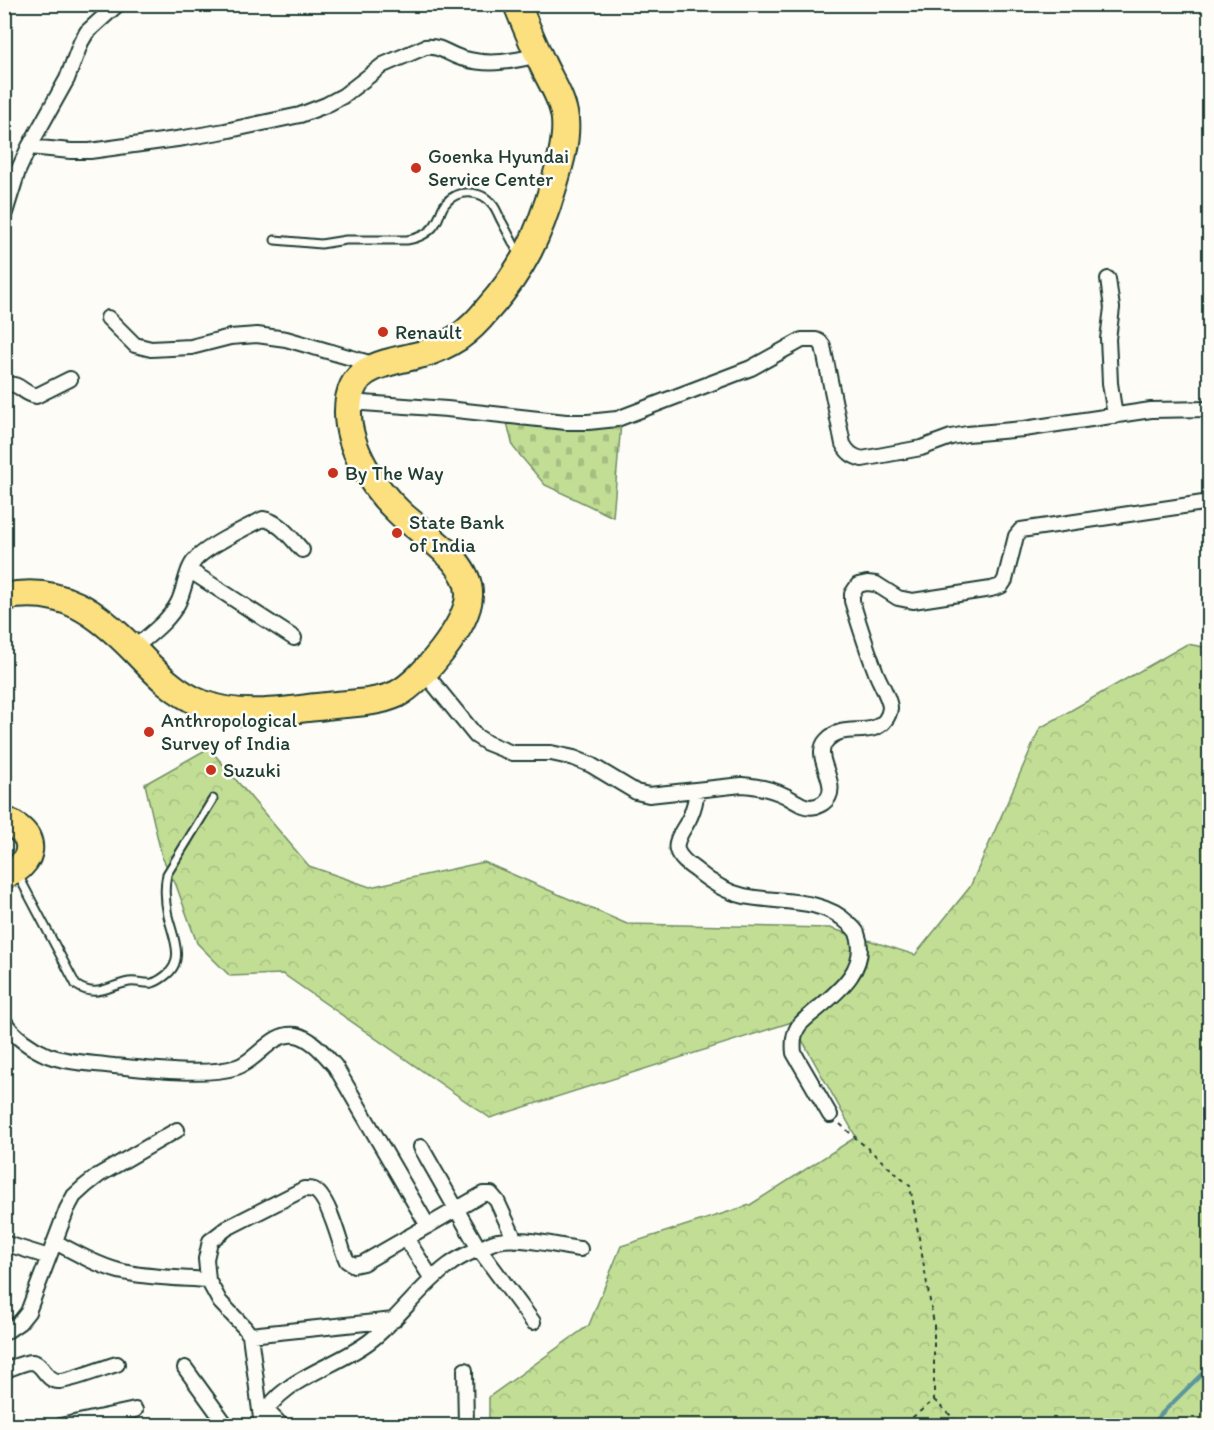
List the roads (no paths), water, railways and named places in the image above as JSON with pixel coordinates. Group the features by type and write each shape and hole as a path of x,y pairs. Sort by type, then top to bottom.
{"highway":[{"path":"4,597 32,594 71,601 90,611 156,673 189,699 222,710 271,712 378,699 396,694 424,672 455,632 466,613 469,595 466,578 457,563 398,512 367,472 352,440 348,423 349,402 353,386 364,373 378,366 424,354 463,334 480,319 502,293 532,246 560,166 565,119 558,97 517,4"},
{"path":"4,820 18,828 27,837 29,847 24,863 10,873"}],"street":[{"path":"4,216 11,170 29,147 67,79 87,32 118,4"},
{"path":"29,147 90,151 205,135 300,115 343,96 383,65 425,47 433,46 467,60 491,63 510,62 539,55"},
{"path":"1108,279 1112,308 1108,359 1115,416"},
{"path":"108,318 135,345 151,350 190,347 230,337 257,335 298,341 378,366"},
{"path":"349,402 447,409 566,422 617,419 751,368 802,340 809,340 820,342 823,346 843,444 849,453 862,459 921,448 967,434 1024,429 1151,411 1209,409"},
{"path":"4,384 17,385 36,396 70,379"},
{"path":"424,672 476,736 512,753 551,753 574,758 591,765 636,792 649,795 742,785 775,791 809,807 820,805 831,793 828,773 822,759 821,750 825,742 837,732 876,728 884,722 890,705 875,672 852,601 854,590 859,584 876,584 906,601 991,589 1001,586 1005,580 1016,536 1021,530 1209,502"},
{"path":"133,649 170,616 184,590 193,562 201,554 263,519 275,523 302,550"},
{"path":"189,570 294,638"},
{"path":"697,790 690,818 677,842 677,851 685,862 702,876 733,893 745,897 790,901 828,909 843,918 856,931 860,948 859,959 851,977 799,1025 793,1042 794,1053 830,1115"},
{"path":"4,1021 26,1043 45,1054 64,1060 163,1070 230,1069 253,1059 274,1040 285,1035 297,1035 310,1041 335,1066 428,1226"},
{"path":"4,1333 20,1322 28,1312 74,1196 99,1175 177,1130"},
{"path":"421,1147 479,1249 533,1322"},
{"path":"262,1418 250,1335 219,1302 208,1280 206,1259 210,1241 227,1228 304,1189 314,1190 329,1209 347,1261 354,1265 363,1263 483,1194 491,1194 497,1201 515,1240"},
{"path":"406,1238 432,1279"},
{"path":"262,1418 281,1394 367,1343 394,1320 432,1279 456,1260 498,1241 515,1240 580,1249"},
{"path":"55,1242 84,1257 120,1271 140,1275 208,1280"},
{"path":"4,1243 49,1257"},
{"path":"250,1335 394,1320"},
{"path":"4,1371 32,1362 39,1364 49,1377 57,1381 117,1364"},
{"path":"185,1368 227,1425"},
{"path":"465,1370 466,1425"},
{"path":"60,1425 135,1410"},
{"path":"262,1418 282,1425"}],"lane":[{"path":"275,240 321,244 346,240 416,238 429,231 437,223 444,205 452,197 459,193 467,193 484,197 494,205 523,262"},
{"path":"10,873 76,985 84,990 96,992 130,982 159,981 168,975 177,955 165,899 164,885 167,874 213,799"}],"waterway":[{"path":"1149,1426 1210,1366"}],"place":[{"name":"Goenka Hyundai Service Center","path":"416,168"},
{"name":"Renault","path":"383,332"},
{"name":"By The Way","path":"333,473"},
{"name":"State Bank of India","path":"397,533"},
{"name":"Anthropological Survey of India","path":"149,732"},
{"name":"Suzuki","path":"211,770"}]}
